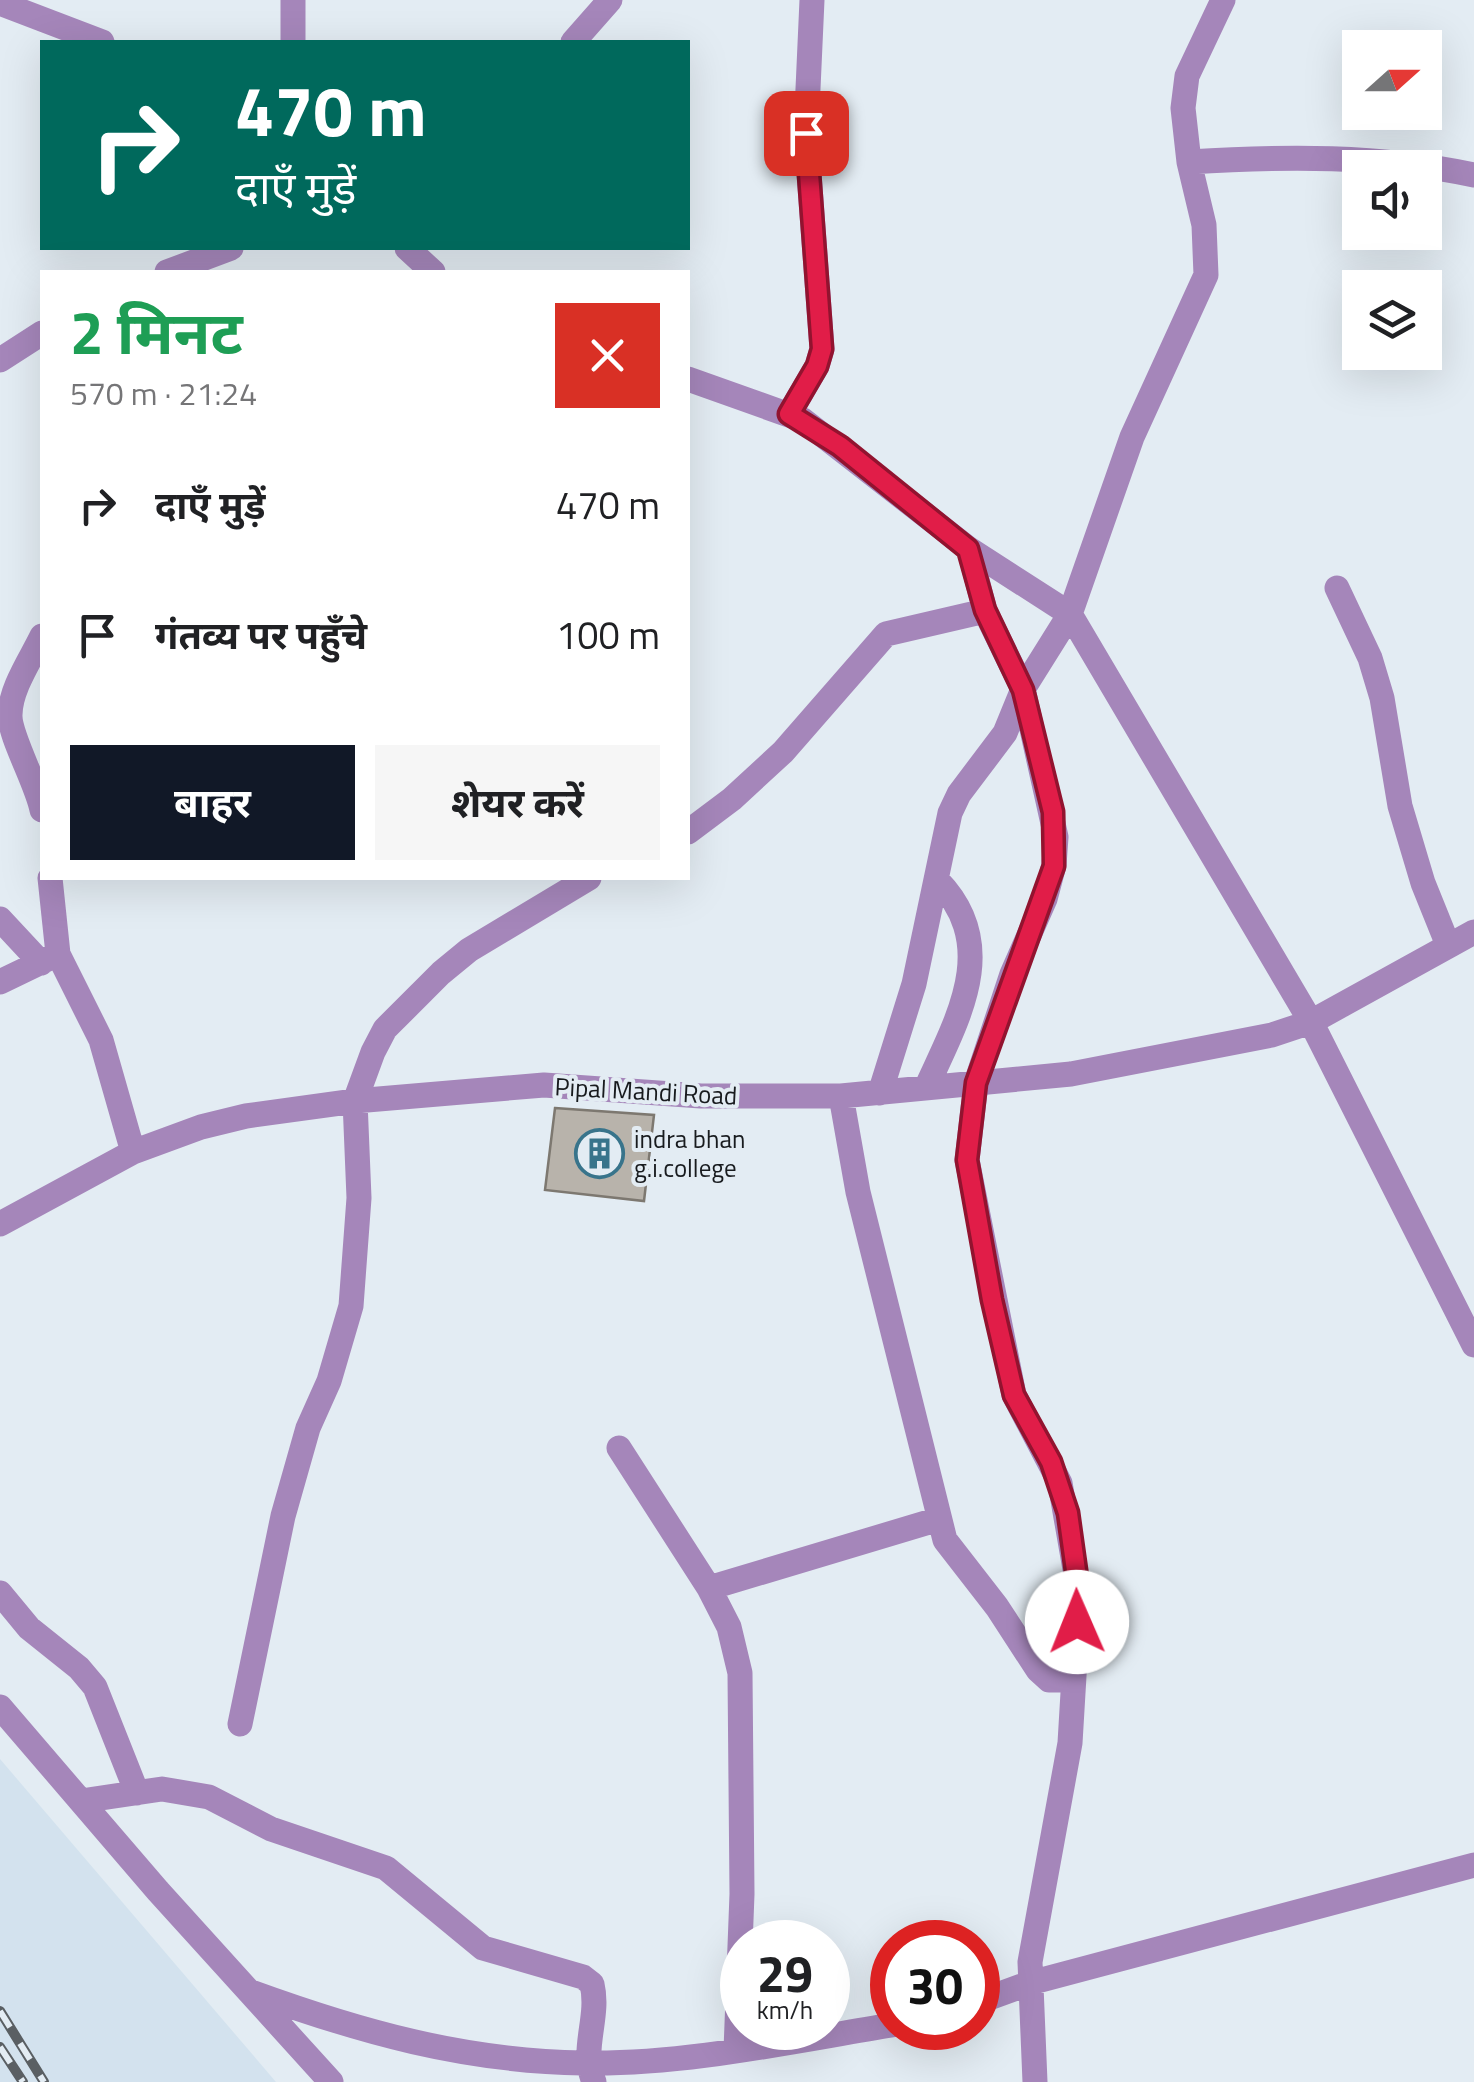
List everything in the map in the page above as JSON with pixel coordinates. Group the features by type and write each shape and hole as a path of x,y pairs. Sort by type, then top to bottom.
{"street":[{"path":"293,0 293,40"},
{"path":"575,40 610,0"},
{"path":"789,414 817,366 822,349 806,133 812,0"},
{"path":"880,1093 914,984 950,813 1005,734 1023,690 1070,614 1132,437 1206,275 1204,225 1189,162 1183,108 1187,76 1223,0"},
{"path":"0,3 97,40"},
{"path":"1189,162 1268,157 1349,160 1425,164 1474,175"},
{"path":"177,270 226,250"},
{"path":"409,250 431,270"},
{"path":"0,360 40,334"},
{"path":"690,380 789,414 840,446 968,549 1070,614 1312,1022 1474,1345"},
{"path":"968,549 985,610 1023,690 1053,812 1054,866 976,1083 967,1160 1014,1395 1060,1483 1079,1592 1070,1743 1030,1962 1035,2082"},
{"path":"1337,588 1374,671 1400,806 1423,884 1448,945"},
{"path":"690,830 732,799 783,752 886,634 985,610"},
{"path":"40,640 9,710 10,727 32,772 40,802"},
{"path":"49,958 50,880"},
{"path":"240,1724 283,1516 308,1428 328,1381 351,1306 359,1198 355,1101 385,1030 441,973 469,950 586,880"},
{"path":"927,1086 964,1004 970,976 963,916 936,880"},
{"path":"0,919 49,958 101,1040 133,1152"},
{"name":"Pipal Mandi Road","path":"0,1224 133,1152 216,1123 355,1101 544,1085 701,1096 841,1096 1071,1074 1272,1036 1312,1022 1474,932"},
{"path":"0,982 49,958"},
{"path":"841,1096 858,1192 939,1519 951,1552 997,1607 1038,1670 1049,1680 1073,1680"},
{"path":"619,1448 709,1588 729,1627 740,1673 741,1920"},
{"path":"709,1588 939,1519"},
{"path":"0,1593 29,1628 80,1668 95,1686 137,1794"},
{"path":"0,1706 332,2082"},
{"path":"81,1801 183,1790 209,1797 271,1829 386,1868 483,1948 583,1977 592,1984 590,2072"},
{"path":"1000,1994 1474,1865"},
{"path":"251,1992 385,2038 590,2072 736,2050"}],"shaded area":[{"path":"0,1759 276,2082 0,2082"}],"building":[{"name":"indra bhan g.i.college","path":"555,1108 654,1115 644,1201 545,1190"}],"railway":[{"path":"0,2011 44,2082"},
{"path":"0,2047 23,2082"}],"place":[{"name":"indra bhan g.i.college","path":"599,1153"}],"route":[{"path":"806,133 822,349 817,366 789,414 840,446 968,549 985,610 1023,690 1053,812 1054,866 976,1083 967,1160 1014,1395 1051,1462 1068,1513 1079,1592 1077,1622"}]}
